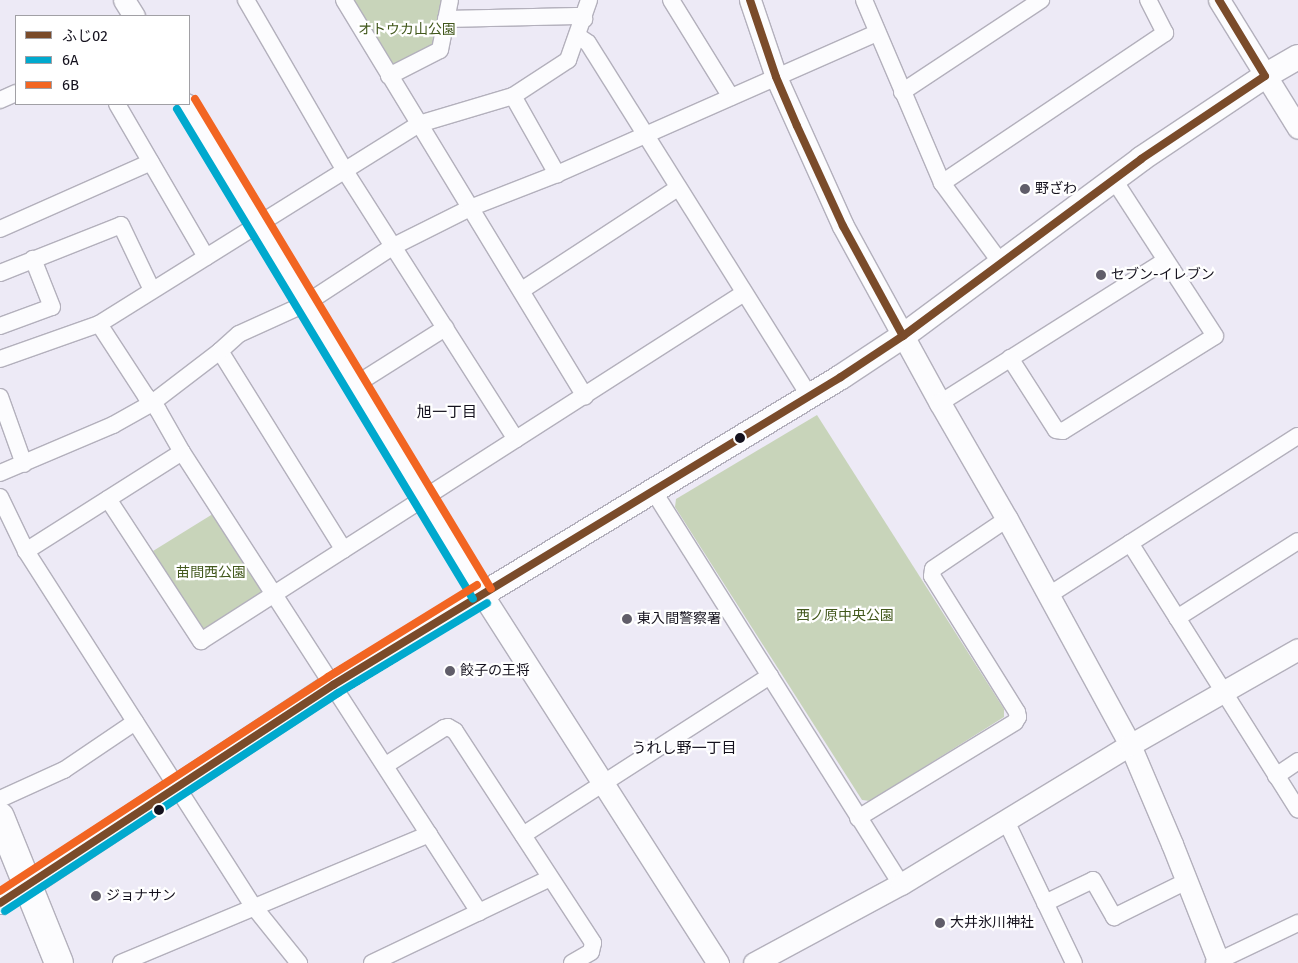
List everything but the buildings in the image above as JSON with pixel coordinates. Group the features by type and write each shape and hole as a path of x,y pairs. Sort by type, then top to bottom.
{"highway":[{"path":"0,817 59,963"}],"main road":[{"path":"28,885 333,685 654,492 903,336 1114,180 1264,76 1298,57"}],"street":[{"path":"124,0 133,15"},
{"path":"246,0 345,171 516,440"},
{"path":"344,0 585,396"},
{"path":"389,76 440,50 450,0"},
{"path":"0,359 99,324 419,124 513,96 568,60 590,0"},
{"path":"671,0 731,97"},
{"path":"750,0 776,77 843,226 940,403 1007,519 1130,745 1187,881 1217,962 1298,924"},
{"path":"864,0 876,32 942,183 1001,263"},
{"path":"902,92 1041,0"},
{"path":"942,183 1165,34 1148,0"},
{"path":"1219,0 1264,76 1298,128"},
{"path":"446,19 577,16 584,19"},
{"path":"0,473 112,425 152,403 220,351 239,334 305,304 392,247 470,208 558,174 876,32"},
{"path":"578,36 588,43 810,396"},
{"path":"0,100 15,93"},
{"path":"513,96 558,174"},
{"path":"118,105 206,257"},
{"path":"187,105 305,304 482,594 718,963"},
{"path":"0,229 151,162"},
{"path":"1010,358 1056,430 1067,430 1215,336 1164,261 1114,180"},
{"path":"522,290 678,188"},
{"path":"0,272 121,226 152,290"},
{"path":"0,326 52,307 33,259"},
{"path":"940,403 1164,261"},
{"path":"108,499 201,641 276,595 744,293"},
{"path":"99,324 386,765 479,912"},
{"path":"355,385 445,328"},
{"path":"220,351 344,550"},
{"path":"0,397 24,464"},
{"path":"1049,595 1298,436"},
{"path":"26,551 182,452"},
{"path":"654,492 901,884"},
{"path":"0,497 26,551 254,907 299,963"},
{"path":"858,818 1015,722 1018,717 1017,712 932,576 933,569 1007,519"},
{"path":"1177,618 1298,541"},
{"path":"1130,543 1298,810"},
{"path":"754,963 901,884 1130,745 1298,649"},
{"path":"523,835 770,676"},
{"path":"0,799 64,770 136,722"},
{"path":"386,765 444,728 452,728 593,943 591,952 572,963"},
{"path":"1276,776 1298,761"},
{"path":"1006,821 1074,963"},
{"path":"122,963 430,834"},
{"path":"372,963 550,878"},
{"path":"1045,903 1093,880 1114,917 1187,881"},
{"path":"0,903 28,885"}],"green space":[{"name":"オトウカ山公園","path":"354,0 444,0 436,42 431,50 394,65"},
{"name":"西ノ原中央公園","path":"817,415 1004,709 1004,717 870,801 862,800 675,507 676,499"},
{"name":"苗間西公園","path":"216,512 264,588 263,594 207,630 202,629 153,551"}],"transit line":[{"name":"ふじ02","path":"750,0 776,77 797,126 843,226 903,336"},
{"name":"ふじ02","path":"0,903 333,685 841,377 903,336 1141,159 1265,76 1219,0"},
{"name":"6B","path":"195,99 491,589"},
{"name":"6A","path":"177,109 473,599"},
{"name":"6B","path":"0,891 328,677 477,585"},
{"name":"6A","path":"5,911 338,693 487,603"}],"place":[{"name":"野ざわ","path":"1025,189"},
{"name":"セブン-イレブン","path":"1101,275"},
{"name":"東入間警察署","path":"627,619"},
{"name":"餃子の王将","path":"450,671"},
{"name":"ジョナサン","path":"96,896"},
{"name":"大井氷川神社","path":"940,923"}],"district":[{"name":"旭一丁目","path":"447,413"},
{"name":"うれし野一丁目","path":"684,749"}]}
